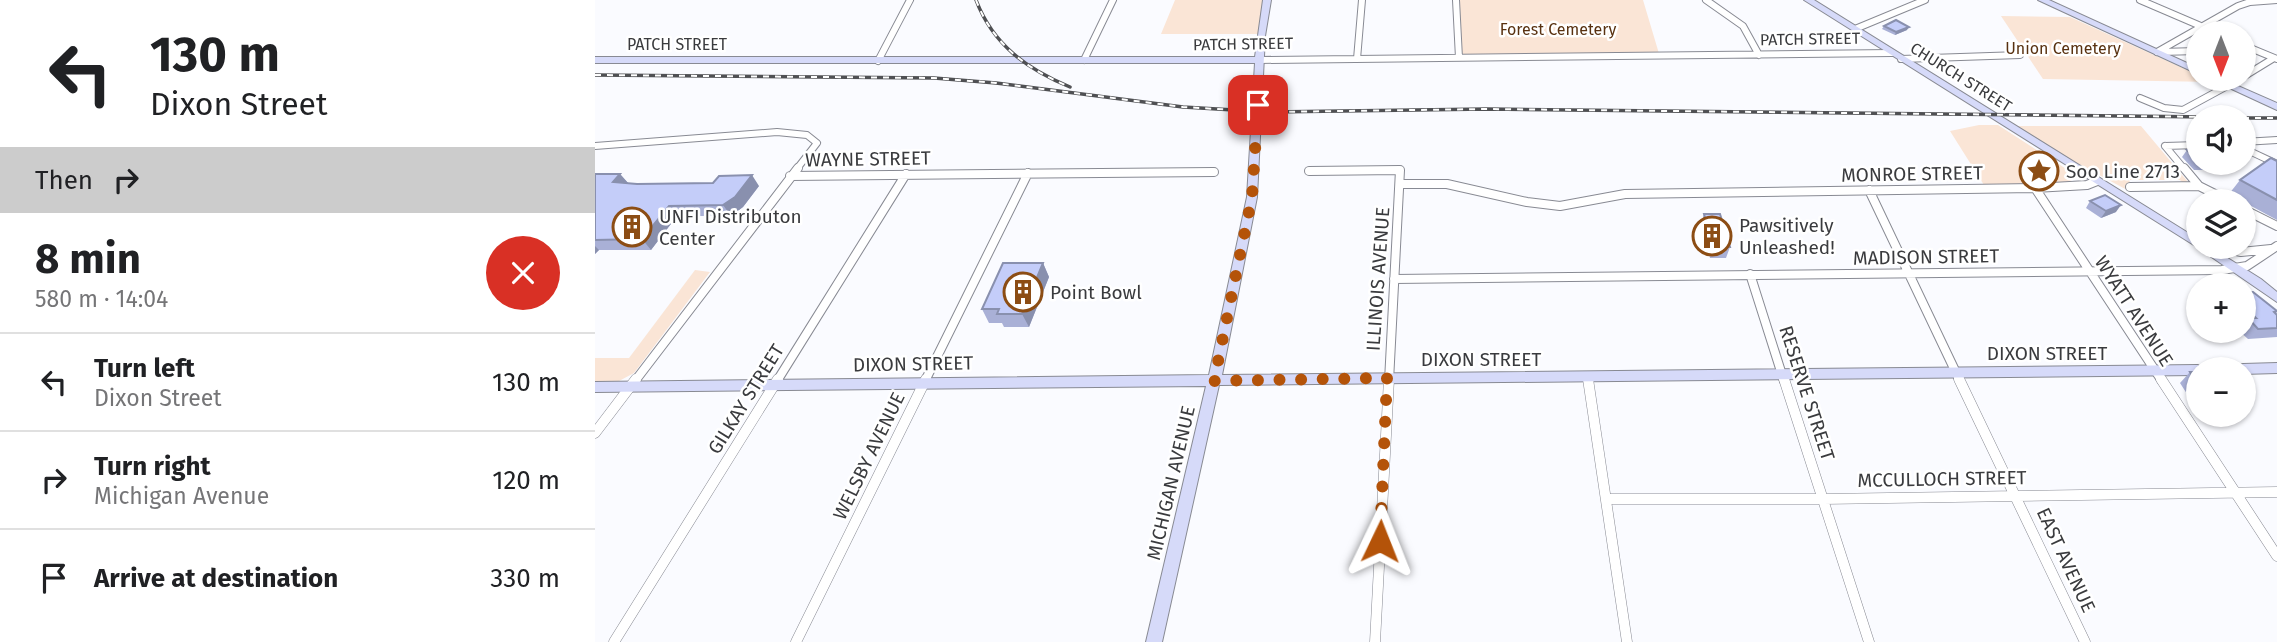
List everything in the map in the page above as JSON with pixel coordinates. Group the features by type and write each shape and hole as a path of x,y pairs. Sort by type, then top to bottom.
{"street":[{"path":"878,61 910,0"},
{"path":"1084,60 1113,0"},
{"name":"MICHIGAN AVENUE","path":"1154,642 1214,381 1252,197 1260,60 1267,0"},
{"path":"1357,59 1362,0"},
{"path":"1456,0 1459,58"},
{"path":"1706,0 1743,26 1759,55"},
{"name":"CHURCH STREET","path":"1808,0 2186,236"},
{"path":"1855,29 1924,0"},
{"path":"2042,0 2186,65"},
{"path":"2140,0 2188,21"},
{"path":"2213,21 2245,4 2277,0"},
{"path":"2157,52 2186,36"},
{"path":"2257,50 2277,50"},
{"path":"2257,50 2275,58"},
{"path":"2157,52 2186,51"},
{"name":"PATCH STREET","path":"595,60 1260,60 2020,55"},
{"path":"2256,70 2275,58"},
{"path":"2140,98 2164,108 2183,110 2219,91"},
{"path":"2243,91 2277,107"},
{"name":"WAYNE STREET","path":"595,146 777,132 807,135 817,143 790,176"},
{"path":"2256,141 2277,140"},
{"path":"2186,145 2165,146 2186,171"},
{"path":"2256,154 2277,164"},
{"name":"ILLINOIS AVENUE","path":"1309,171 1400,170 1375,642"},
{"name":"WAYNE STREET","path":"790,176 1214,172"},
{"name":"WELSBY AVENUE","path":"796,642 1028,173"},
{"name":"GILKAY STREET","path":"614,642 906,174"},
{"path":"2190,175 2205,189"},
{"path":"595,433 790,176"},
{"name":"CHURCH STREET","path":"2097,181 2186,231"},
{"name":"MONROE STREET","path":"1400,184 1447,184 1527,202 1560,206 1625,194 2035,188 2087,185 2097,181"},
{"path":"2130,187 2199,186"},
{"name":"WYATT AVENUE","path":"2035,188 2277,556"},
{"name":"EAST AVENUE","path":"1869,190 2085,642"},
{"path":"2256,216 2277,226"},
{"path":"2242,267 2275,247"},
{"path":"2256,250 2275,247"},
{"name":"CHURCH STREET","path":"2227,259 2277,289"},
{"name":"CHURCH STREET","path":"2232,259 2277,298"},
{"name":"MADISON STREET","path":"1394,279 2242,267"},
{"name":"RESERVE STREET","path":"1751,274 1869,642"},
{"path":"2256,369 2277,368"},
{"name":"DIXON STREET","path":"595,387 2186,371"},
{"path":"1588,378 1608,499 1627,642"},
{"name":"MCCULLOCH STREET","path":"1608,499 1824,499 2277,492"}],"green space":[{"path":"1175,0 1267,0 1261,34 1161,34"},
{"name":"Forest Cemetery","path":"1456,0 1643,0 1660,57 1459,58"},
{"name":"Union Cemetery","path":"2001,16 2070,17 2186,70 2186,82 2043,79"},
{"path":"1979,125 1998,125 2071,172 2074,179 2068,182 1984,185 1950,131"},
{"path":"2017,126 2141,126 2188,182 2184,184 2180,180 2129,180 2131,184 2126,185 2129,191 2073,161"},
{"path":"695,270 710,272 634,373 619,381 595,381 595,358 629,358"}],"building":[{"path":"1896,20 1909,27 1896,32 1884,26"},
{"path":"2271,158 2277,161 2277,200 2240,180 2247,175 2256,175 2256,169"},
{"name":"UNFI Distributon Center","path":"595,174 620,174 613,182 637,184 713,183 719,176 752,175 735,197 723,205 669,206 642,239 595,240"},
{"path":"2105,195 2121,205 2106,211 2090,201"},
{"path":"1704,214 1720,214 1730,247 1713,247"},
{"path":"1003,263 1043,263 1022,314 997,314 999,309 982,309"},
{"path":"2256,294 2277,311 2274,312 2277,315 2277,328 2258,329"}],"railway":[{"path":"976,0 992,30 1013,54 1070,87"},
{"path":"595,75 934,78 996,83 1183,107 1268,112 1487,109 2186,117"},
{"path":"2256,118 2277,118"}],"place":[{"name":"Soo Line 2713","path":"2039,171"},
{"name":"UNFI Distributon Center","path":"632,227"},
{"name":"Pawsitively Unleashed!","path":"1712,236"},
{"name":"Point Bowl","path":"1023,292"}],"route":[{"path":"1258,105 1252,197 1214,381 1387,378 1380,541"}]}
